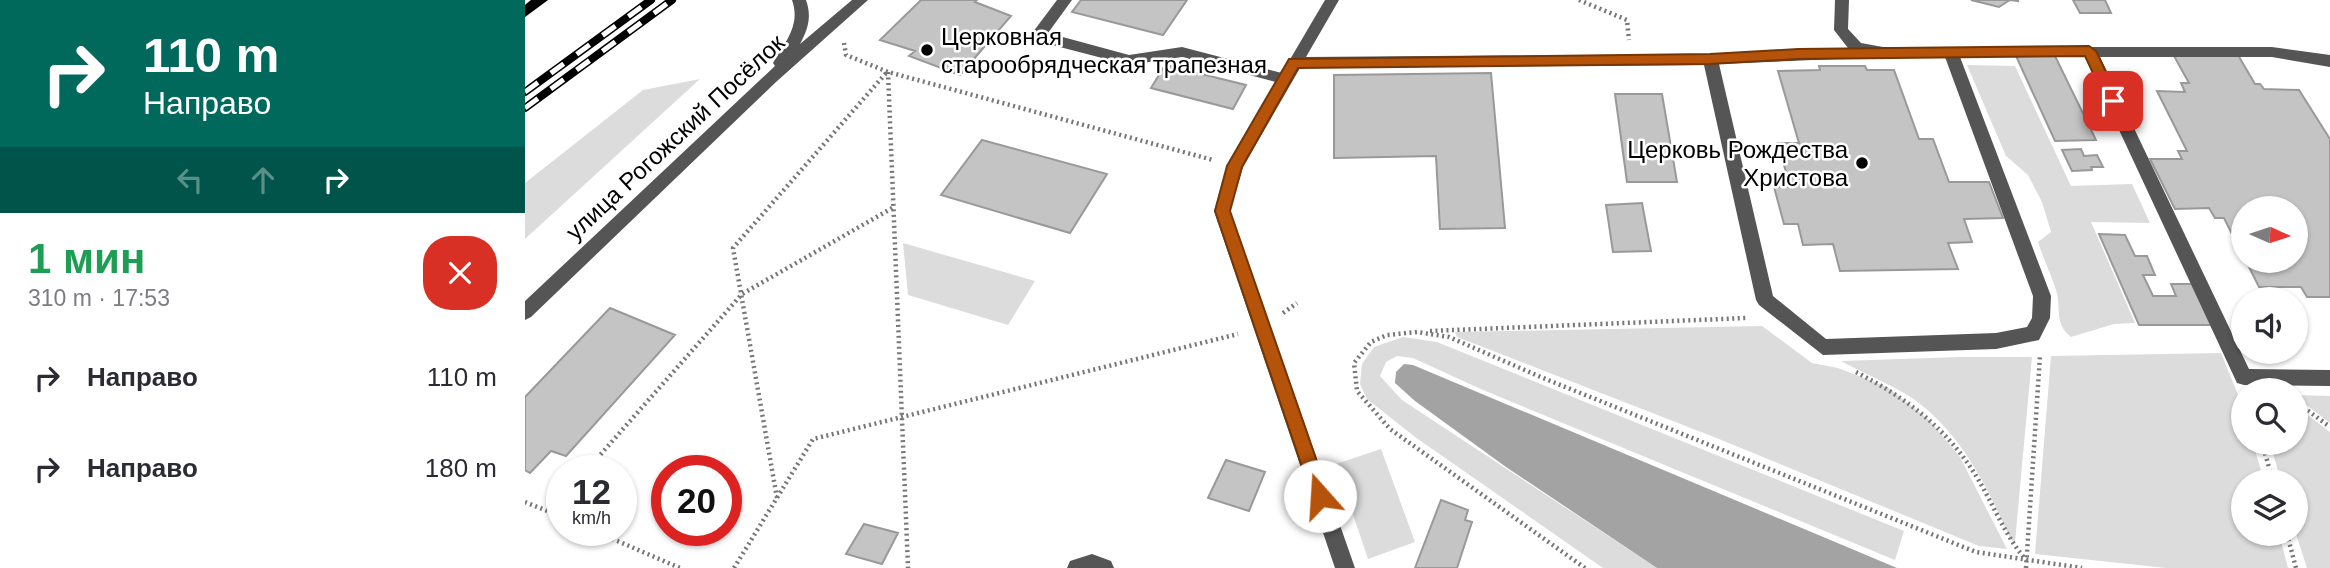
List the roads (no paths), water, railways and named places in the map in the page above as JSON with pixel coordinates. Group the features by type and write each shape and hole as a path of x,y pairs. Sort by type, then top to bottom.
{"main road":[{"path":"525,12 541,0"}],"street":[{"path":"771,78 801,29 804,10 799,0"},
{"name":"улица Рогожский Посёлок","path":"525,312 771,78 861,0"},
{"path":"1065,0 1038,36 1129,60 1182,52 1285,79"},
{"path":"1332,0 1235,166 1223,211 1345,568"},
{"path":"1842,0 1841,30 1857,48 1883,52"},
{"path":"1294,63 1710,59 1883,52 2089,51 2272,52 2330,61"},
{"path":"2089,51 2244,377 2330,378"},
{"path":"1710,59 1765,300 1823,347 1996,341 2033,334 2041,318 2042,296 1951,53"},
{"path":"1077,568 1092,564 1104,568"}],"railway":[{"path":"525,92 651,0"},
{"path":"525,108 672,0"}],"place":[{"name":"Церковная старообрядческая трапезная","path":"927,50"},
{"name":"Церковь Рождества Христова","path":"1862,163"}]}
